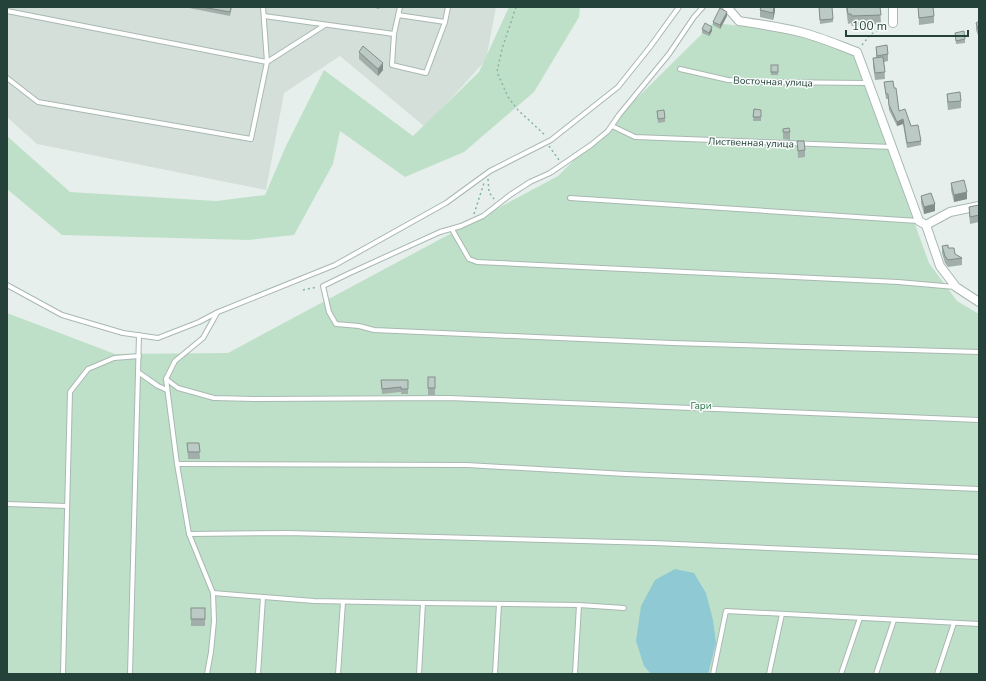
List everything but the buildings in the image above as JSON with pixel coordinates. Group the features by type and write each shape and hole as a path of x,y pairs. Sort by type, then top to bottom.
{"street":[{"path":"728,7 739,21 775,26 801,32 857,52 892,147 940,266 956,288 979,302"},
{"path":"893,7 893,23"},
{"path":"922,223 950,212 979,206"}],"lane":[{"path":"7,78 38,102 251,139 267,62 263,7"},
{"path":"400,7 394,34 392,65 426,73 445,22 448,7"},
{"path":"7,285 62,316 123,333 158,338 199,322 218,312 334,265 446,203 488,173 551,140 618,87 679,7"},
{"path":"703,7 608,131 591,145 562,164 550,174 530,182 504,199 483,216 461,226 440,232 323,286 329,312 336,324 359,326 374,330 672,343 979,352"},
{"path":"7,11 267,62 325,24"},
{"path":"398,15 445,22"},
{"path":"264,16 394,34"},
{"name":"Восточная улица","path":"680,69 728,80 759,82 868,83"},
{"name":"Лиственная улица","path":"612,126 635,137 892,147"},
{"path":"570,198 922,223"},
{"path":"453,231 469,259 476,262 898,282 956,288"},
{"path":"207,674 214,621 213,593 189,534 177,464 166,379 175,361 203,338 218,312"},
{"path":"130,674 139,335"},
{"path":"63,674 70,392 88,369 114,358 139,356"},
{"path":"138,372 158,386 167,390"},
{"path":"166,379 178,388 214,398 254,400 449,398 979,420"},
{"path":"177,464 467,465 626,474 979,489"},
{"path":"7,504 67,506"},
{"path":"189,534 289,533 654,543 979,557"},
{"path":"213,593 343,602 579,605 624,608"},
{"path":"258,674 263,597"},
{"path":"338,674 343,602"},
{"path":"419,674 423,604"},
{"path":"495,674 499,604"},
{"path":"575,674 579,605"},
{"path":"713,674 726,611 979,624"},
{"path":"769,674 782,614"},
{"path":"841,674 860,618"},
{"path":"876,674 894,620"},
{"path":"937,674 954,623"}],"path":[{"path":"516,7 496,72 508,97 518,110 551,140"},
{"path":"857,52 870,34 893,23"},
{"path":"546,142 562,164"},
{"path":"488,173 489,192 495,200 504,199"},
{"path":"472,221 488,173"},
{"path":"303,290 323,286"}],"shaded area":[{"path":"7,7 496,7 486,60 425,127 340,56 284,93 266,190 37,144 7,117"}],"green space":[{"path":"509,7 580,7 579,17 534,92 464,152 405,177 340,131 333,164 294,235 248,240 62,235 7,189 7,136 70,192 216,201 265,195 286,146 324,70 413,136 479,72"},
{"name":"Гари","path":"713,23 792,31 854,55 929,263 957,301 979,314 979,674 7,674 7,313 115,354 228,353 558,176"}],"water":[{"path":"675,569 694,573 706,593 713,620 716,643 708,674 651,674 644,666 636,641 641,606 655,580"}]}
